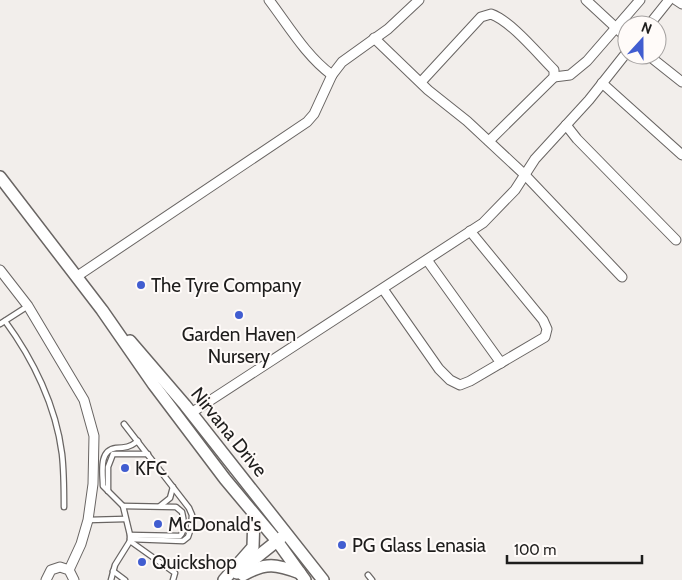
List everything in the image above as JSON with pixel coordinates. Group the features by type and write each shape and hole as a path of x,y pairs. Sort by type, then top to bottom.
{"main road":[{"name":"Nirvana Drive","path":"0,177 102,310 154,385 225,479 277,541 303,576"},
{"name":"Nirvana Drive","path":"102,310 149,362 191,413 323,580"},
{"path":"224,580 253,547 254,515"},
{"path":"228,580 287,533"},
{"path":"234,580 262,566 276,565 303,576"}],"street":[{"path":"269,0 322,68 332,74"},
{"path":"76,277 307,122 317,109 332,74 342,62 388,29 419,0"},
{"path":"586,0 615,28"},
{"path":"489,141 554,76 570,74 587,62 640,0"},
{"path":"657,15 670,0"},
{"path":"676,0 682,4"},
{"path":"421,82 481,17 491,14 498,16 531,46 554,70 554,76"},
{"path":"374,38 525,175 622,277"},
{"path":"191,413 482,223 509,196 535,159 617,64"},
{"path":"661,65 682,82"},
{"path":"602,83 682,155"},
{"path":"566,125 577,139 676,240"},
{"path":"383,289 439,370 450,380 460,385 545,337 548,329 543,320 470,231"},
{"path":"427,260 501,363"},
{"path":"0,270 28,306 84,400 94,436 93,484 88,520 81,544 69,570"},
{"path":"46,580 48,574 55,568 60,567 69,570 74,580"}],"lane":[{"path":"0,324 28,306"},
{"path":"5,321 23,347 49,403 62,452 64,507"},
{"path":"124,424 173,486 192,515 191,528 186,540 179,542 130,538"},
{"path":"138,441 126,449 114,448 106,454 103,463 103,486 122,506 130,538 175,573 173,580"},
{"path":"108,492 108,467 113,454 148,454"},
{"path":"159,507 170,498 173,486"},
{"path":"122,506 176,508 182,512 183,528 181,535 174,537 130,538"},
{"path":"88,520 125,519"},
{"path":"111,580 130,538"},
{"path":"113,572 125,580"},
{"path":"368,575 372,580"}],"place":[{"name":"The Tyre Company","path":"141,285"},
{"name":"Garden Haven Nursery","path":"239,315"},
{"name":"KFC","path":"125,468"},
{"name":"McDonald's","path":"158,524"},
{"name":"PG Glass Lenasia","path":"342,545"},
{"name":"Quickshop","path":"142,562"}]}
